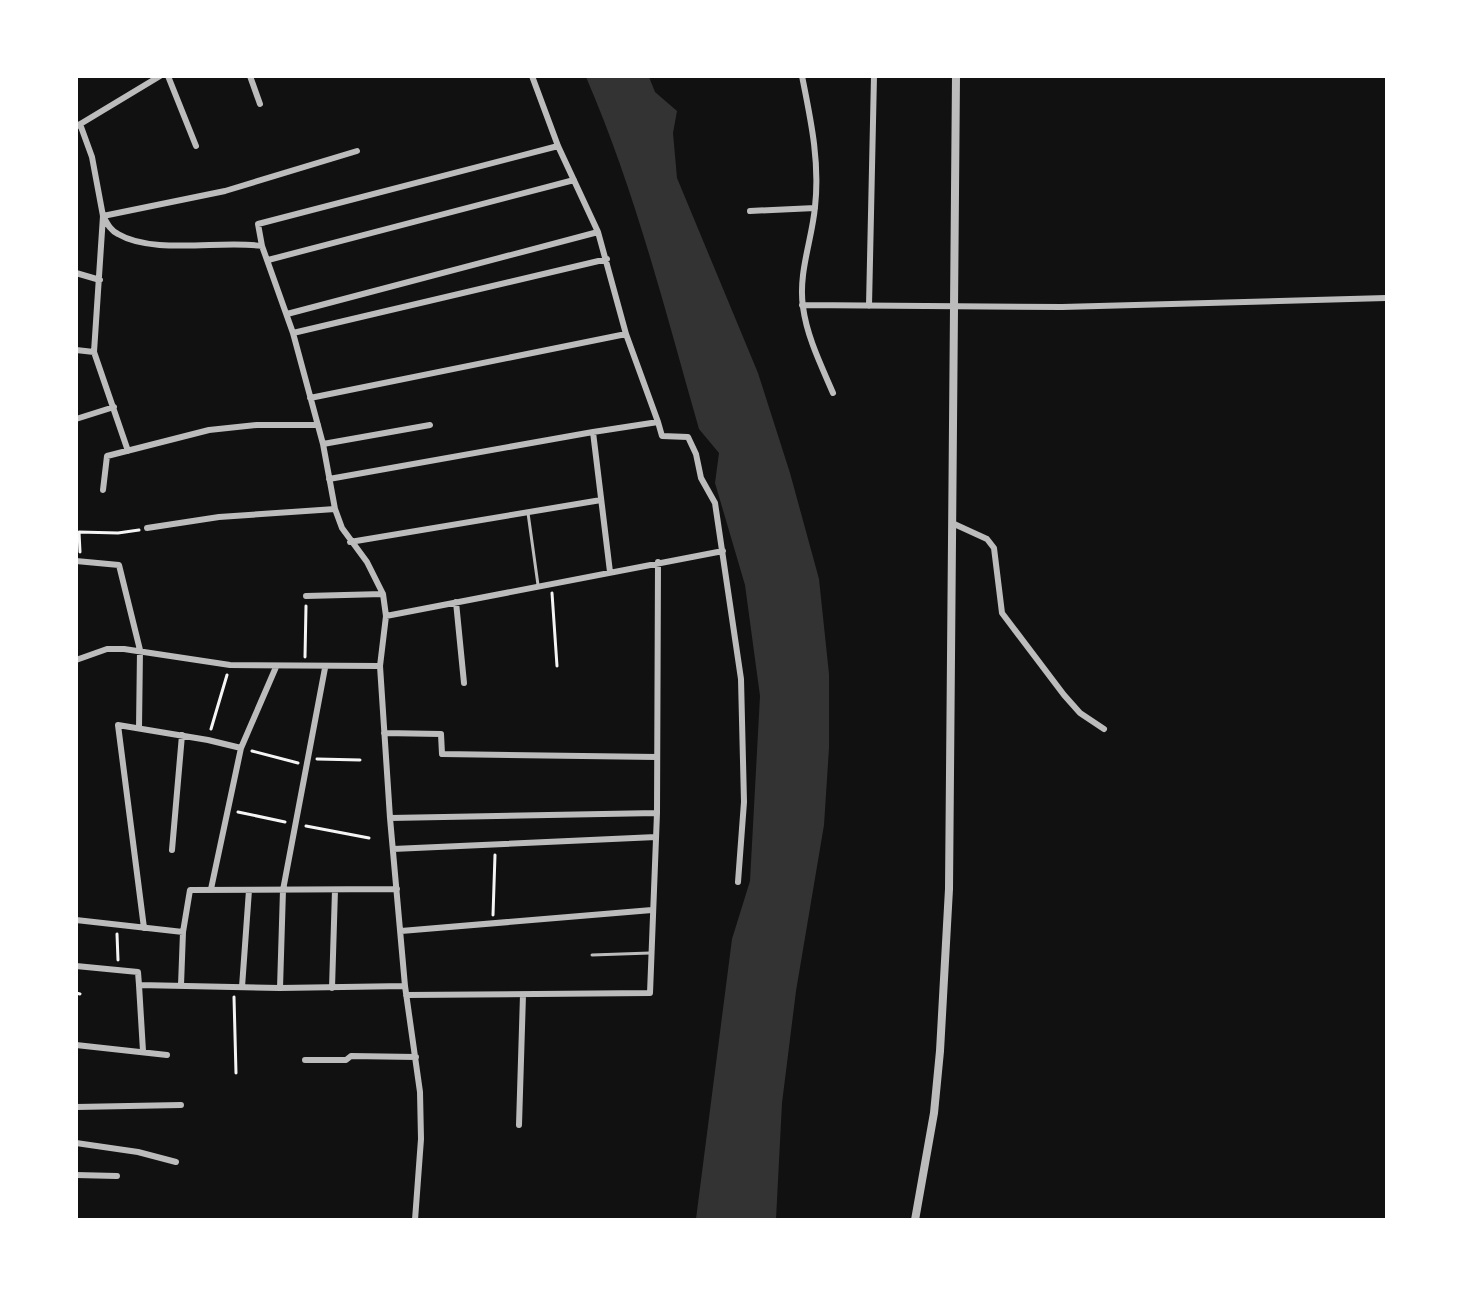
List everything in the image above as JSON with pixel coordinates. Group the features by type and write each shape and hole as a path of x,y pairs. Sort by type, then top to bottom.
{"street":[{"path":"128,450 94,352 103,216 92,157 78,125 160,76"},
{"path":"168,76 196,146"},
{"path":"250,76 260,104"},
{"path":"532,76 558,146 598,232 626,334 662,436 683,436 692,441 701,478 715,503 741,679 744,802 738,882"},
{"path":"802,76 814,135 817,168 815,208 806,258 802,305 807,328 832,393"},
{"path":"869,306 874,76"},
{"path":"915,1220 933,1113 945,989 949,889 956,76"},
{"path":"416,1220 421,1139 416,1057 405,986 384,733 380,666 386,616 383,594 367,562 350,542 335,509 318,425 293,333 262,246 258,224 558,146"},
{"path":"103,216 225,191 357,150"},
{"path":"268,260 574,180"},
{"path":"750,211 815,208"},
{"path":"103,216 111,229 135,241 187,246 262,246"},
{"path":"287,314 598,232"},
{"path":"293,333 607,259"},
{"path":"76,273 100,280"},
{"path":"802,305 954,308 1386,298"},
{"path":"310,398 626,334"},
{"path":"76,350 94,352"},
{"path":"76,419 114,407"},
{"path":"329,479 658,422"},
{"path":"103,490 107,456 209,430 258,425 318,425"},
{"path":"323,444 430,425"},
{"path":"593,432 610,572"},
{"path":"350,542 602,500"},
{"path":"147,528 219,517 335,509"},
{"path":"952,523 987,539 994,548 1002,613 1064,695 1080,713 1104,729"},
{"path":"386,616 723,551"},
{"path":"79,562 119,565 140,650 139,728"},
{"path":"406,995 650,993 657,813 658,562"},
{"path":"306,596 383,594"},
{"path":"456,602 464,683"},
{"path":"76,660 107,649 140,650 230,665 305,668 380,666"},
{"path":"211,889 241,748 276,667"},
{"path":"280,988 283,890 324,668"},
{"path":"144,928 118,725 182,735 241,748"},
{"path":"384,733 441,734 442,753 657,757"},
{"path":"172,850 182,735"},
{"path":"390,818 657,813"},
{"path":"393,849 656,837"},
{"path":"181,986 183,932 188,891 397,889"},
{"path":"242,987 249,890"},
{"path":"332,988 335,890"},
{"path":"401,931 652,910"},
{"path":"76,920 183,932"},
{"path":"76,966 138,972 143,1051"},
{"path":"139,985 280,988 405,986"},
{"path":"519,1125 523,994"},
{"path":"76,1045 167,1055"},
{"path":"305,1060 346,1060 351,1056 416,1057"},
{"path":"76,1107 182,1105"},
{"path":"76,1143 127,1150 176,1162"},
{"path":"76,1175 117,1176"}],"lane":[{"path":"528,513 538,587"},
{"path":"592,955 650,953"}],"path":[{"path":"79,562 79,532 130,533 147,528"},
{"path":"552,584 557,666"},
{"path":"305,668 306,596"},
{"path":"208,740 230,665"},
{"path":"241,748 308,762 360,760"},
{"path":"227,810 369,838"},
{"path":"493,922 495,844"},
{"path":"117,925 118,971"},
{"path":"234,987 236,1073"}],"shaded area":[{"path":"586,77 649,77 655,92 677,111 673,133 677,178 758,373 790,473 819,579 829,674 829,748 824,825 796,991 782,1103 776,1219 696,1219 732,939 750,881 760,696 745,585 715,483 719,453 699,429 620,163"}]}
